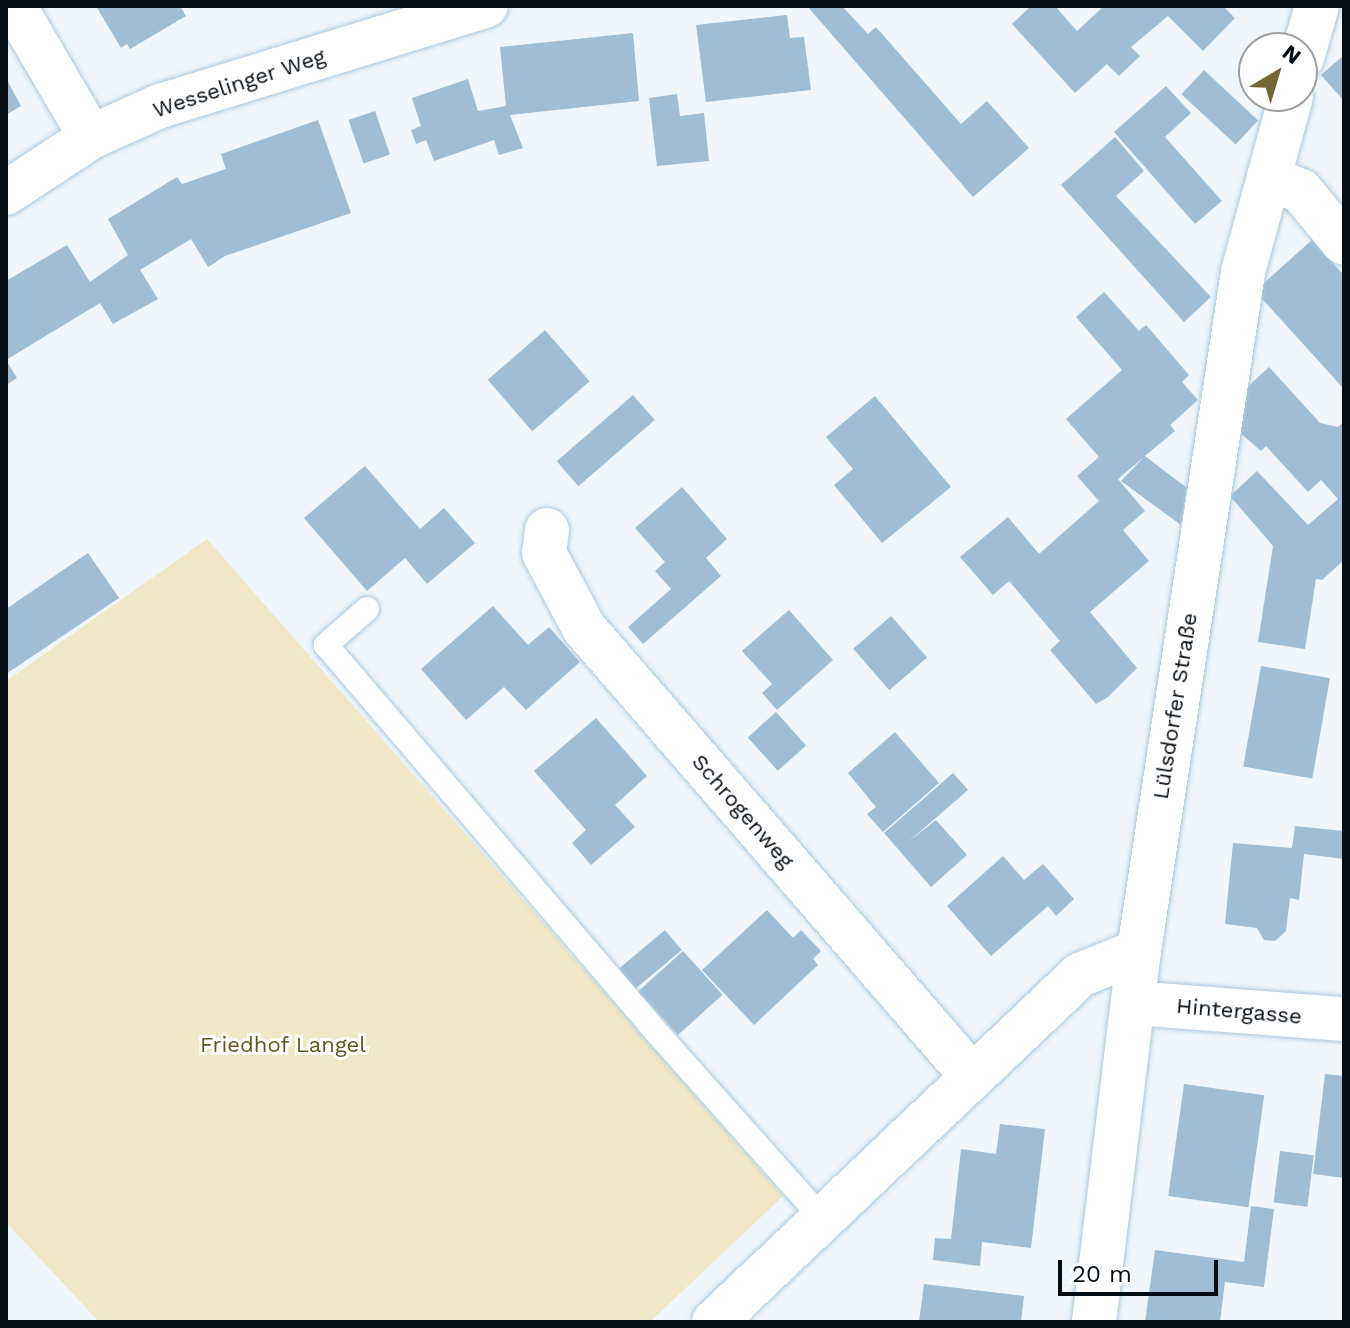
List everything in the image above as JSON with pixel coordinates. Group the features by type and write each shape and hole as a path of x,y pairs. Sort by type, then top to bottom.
{"street":[{"path":"14,6 91,137"},
{"name":"Wesselinger Weg","path":"6,193 91,137 160,106 486,6"},
{"path":"1310,32 1317,6"},
{"name":"Lülsdorfer Straße","path":"1094,1322 1139,951 1243,272 1287,112"},
{"path":"1269,177 1301,191 1344,243"},
{"name":"Schrogenweg","path":"547,530 544,553 584,628 972,1076"},
{"path":"714,1322 1080,975 1139,951"},
{"name":"Hintergasse","path":"1134,1003 1344,1019"}],"lane":[{"path":"367,609 326,645 650,1025 823,1219"}],"green space":[{"name":"Friedhof Langel","path":"207,539 783,1196 650,1322 99,1322 6,1222 6,681"}],"building":[{"path":"96,6 180,6 186,16 130,49 127,44 121,48"},
{"path":"807,6 842,6 868,34 876,27 961,124 987,101 1029,148 973,197"},
{"path":"1031,6 1055,6 1077,31 1104,6 1223,6 1235,18 1203,51 1168,16 1131,47 1140,56 1119,76 1107,64 1075,93 1012,24"},
{"path":"787,15 790,38 804,37 811,90 706,102 696,25"},
{"path":"633,33 639,101 510,115 523,148 499,155 494,140 434,161 426,140 416,144 411,130 421,126 412,98 468,79 478,111 506,106 500,47"},
{"path":"1344,55 1344,101 1321,75"},
{"path":"1204,70 1238,102 1238,112 1249,112 1258,120 1236,145 1181,94"},
{"path":"6,78 21,106 6,115"},
{"path":"1166,86 1191,113 1165,137 1222,201 1195,224 1114,132"},
{"path":"677,94 680,116 704,113 709,161 657,166 649,98"},
{"path":"375,111 390,154 364,164 349,120"},
{"path":"318,120 351,213 225,256 208,267 191,239 140,270 158,299 113,324 100,303 6,360 6,281 67,245 90,282 128,255 108,219 177,177 182,184 226,169 221,154"},
{"path":"1115,137 1144,171 1116,196 1211,297 1184,322 1061,185"},
{"path":"1312,240 1344,275 1344,389 1255,291"},
{"path":"1104,292 1139,331 1146,325 1189,375 1182,382 1198,400 1170,425 1175,431 1145,456 1187,488 1181,525 1121,481 1144,457 1118,479 1145,511 1123,530 1149,561 1090,612 1137,668 1108,697 1096,704 1050,650 1060,641 1009,581 993,595 960,557 1008,517 1039,554 1099,501 1077,476 1099,457 1066,419 1122,370 1076,317"},
{"path":"545,330 590,381 532,431 488,380"},
{"path":"6,360 17,378 6,385"},
{"path":"1269,367 1320,423 1338,427 1344,422 1344,560 1322,580 1316,579 1305,649 1258,642 1273,546 1230,496 1257,471 1308,525 1338,499 1321,480 1308,492 1266,446 1261,451 1239,432 1243,391"},
{"path":"633,395 655,420 578,486 557,461"},
{"path":"875,396 951,487 882,543 834,485 853,469 826,437"},
{"path":"365,466 420,529 444,508 475,543 427,584 405,558 367,591 304,518"},
{"path":"682,487 727,539 706,558 721,576 643,644 628,627 671,589 655,571 665,562 635,528"},
{"path":"88,553 119,598 6,674 6,609"},
{"path":"493,606 528,645 549,627 580,662 526,710 504,687 466,720 421,669"},
{"path":"789,610 833,660 777,710 762,693 772,684 742,651"},
{"path":"891,616 927,658 889,690 853,649"},
{"path":"1261,666 1330,678 1312,779 1243,766"},
{"path":"776,712 806,745 778,771 748,737"},
{"path":"596,718 647,776 615,805 635,827 591,865 572,843 586,830 534,771"},
{"path":"895,732 939,783 883,832 867,814 876,807 848,773"},
{"path":"953,773 968,790 907,843 936,820 967,855 931,887 884,833"},
{"path":"1295,826 1344,831 1344,859 1304,854 1299,900 1290,898 1286,931 1275,941 1264,940 1257,928 1225,924 1233,843 1292,848"},
{"path":"1003,856 1024,880 1043,864 1074,899 1056,916 1048,906 991,956 947,906"},
{"path":"767,910 793,938 801,930 821,951 813,959 818,965 754,1025 702,970"},
{"path":"665,930 682,950 636,988 619,969"},
{"path":"683,951 722,995 678,1035 638,991"},
{"path":"1325,1074 1344,1076 1344,1178 1313,1174"},
{"path":"1184,1084 1264,1095 1248,1207 1168,1196"},
{"path":"1000,1124 1045,1129 1031,1248 982,1242 980,1266 933,1260 935,1238 951,1239 961,1149 996,1154"},
{"path":"1280,1151 1314,1155 1307,1207 1274,1203"},
{"path":"1251,1206 1274,1209 1264,1287 1225,1282 1220,1322 1145,1322 1155,1250 1244,1262"},
{"path":"924,1284 1024,1296 1021,1322 919,1322"}]}
